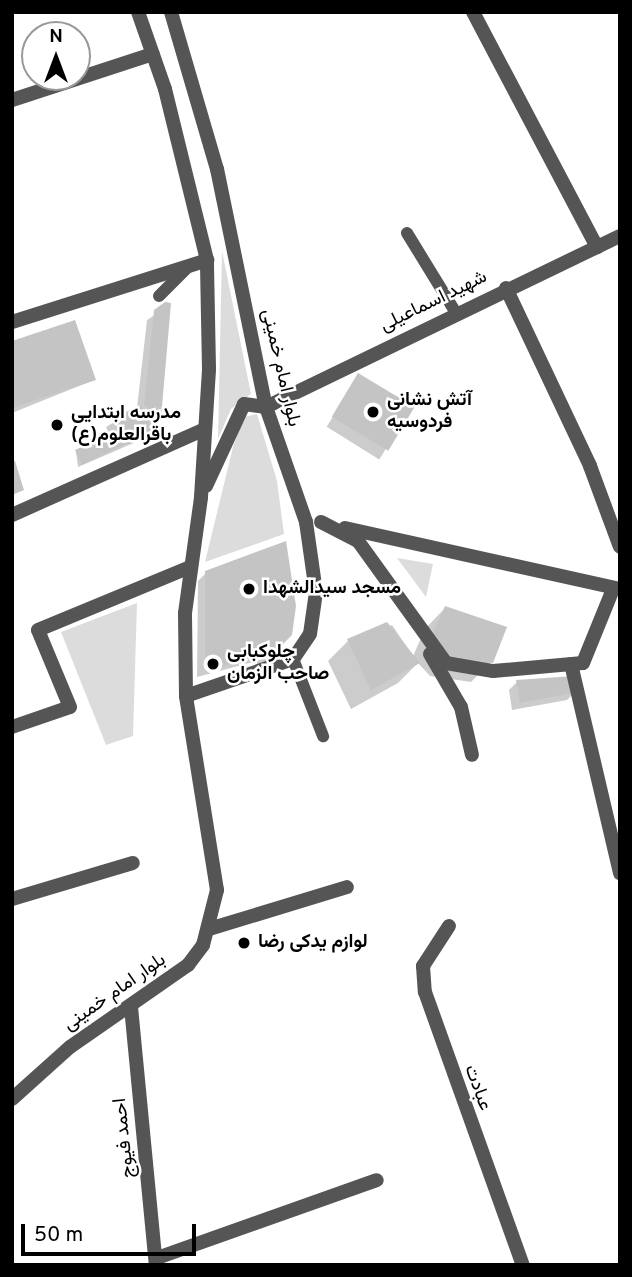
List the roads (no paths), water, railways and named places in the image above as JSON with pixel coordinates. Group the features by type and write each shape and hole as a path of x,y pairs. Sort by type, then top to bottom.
{"street":[{"name":"بلوار امام خمینی","path":"12,1099 71,1047 188,965 209,929 217,890 214,842 186,695 190,567 201,497 205,429 207,260 153,54 138,12"},
{"name":"بلوار امام خمینی","path":"171,12 217,169 266,407 314,522 316,592 310,634 293,659"},
{"path":"473,12 597,247"},
{"path":"12,100 153,54"},
{"name":"شهید اسماعیلی","path":"201,497 239,411 250,402 266,407 506,288 620,236"},
{"path":"12,322 207,260"},
{"path":"506,288 590,466 620,547"},
{"path":"12,515 205,429"},
{"path":"314,522 616,589 577,664 620,873"},
{"path":"314,522 358,541 402,607 461,707 472,755"},
{"path":"12,727 70,707 38,630 190,567"},
{"path":"402,607 446,663 493,671 577,664"},
{"path":"186,695 268,673 293,659"},
{"path":"12,899 133,863"},
{"path":"209,929 347,887"},
{"name":"عبادت","path":"449,926 423,966 425,992 523,1265"},
{"name":"احمد فیوج","path":"131,1007 156,1261"},
{"path":"156,1261 377,1181"}],"lane":[{"path":"407,233 456,313"},
{"path":"159,296 190,265"},
{"path":"293,659 323,736"}],"place":[{"name":"آتش نشانی فردوسیه","path":"373,412"},
{"name":"مدرسه ابتدایی باقرالعلوم(ع)","path":"57,425"},
{"name":"مسجد سیدالشهدا","path":"249,589"},
{"name":"چلوکبابی صاحب الزمان","path":"213,664"},
{"name":"لوازم یدکی رضا","path":"244,943"}]}
